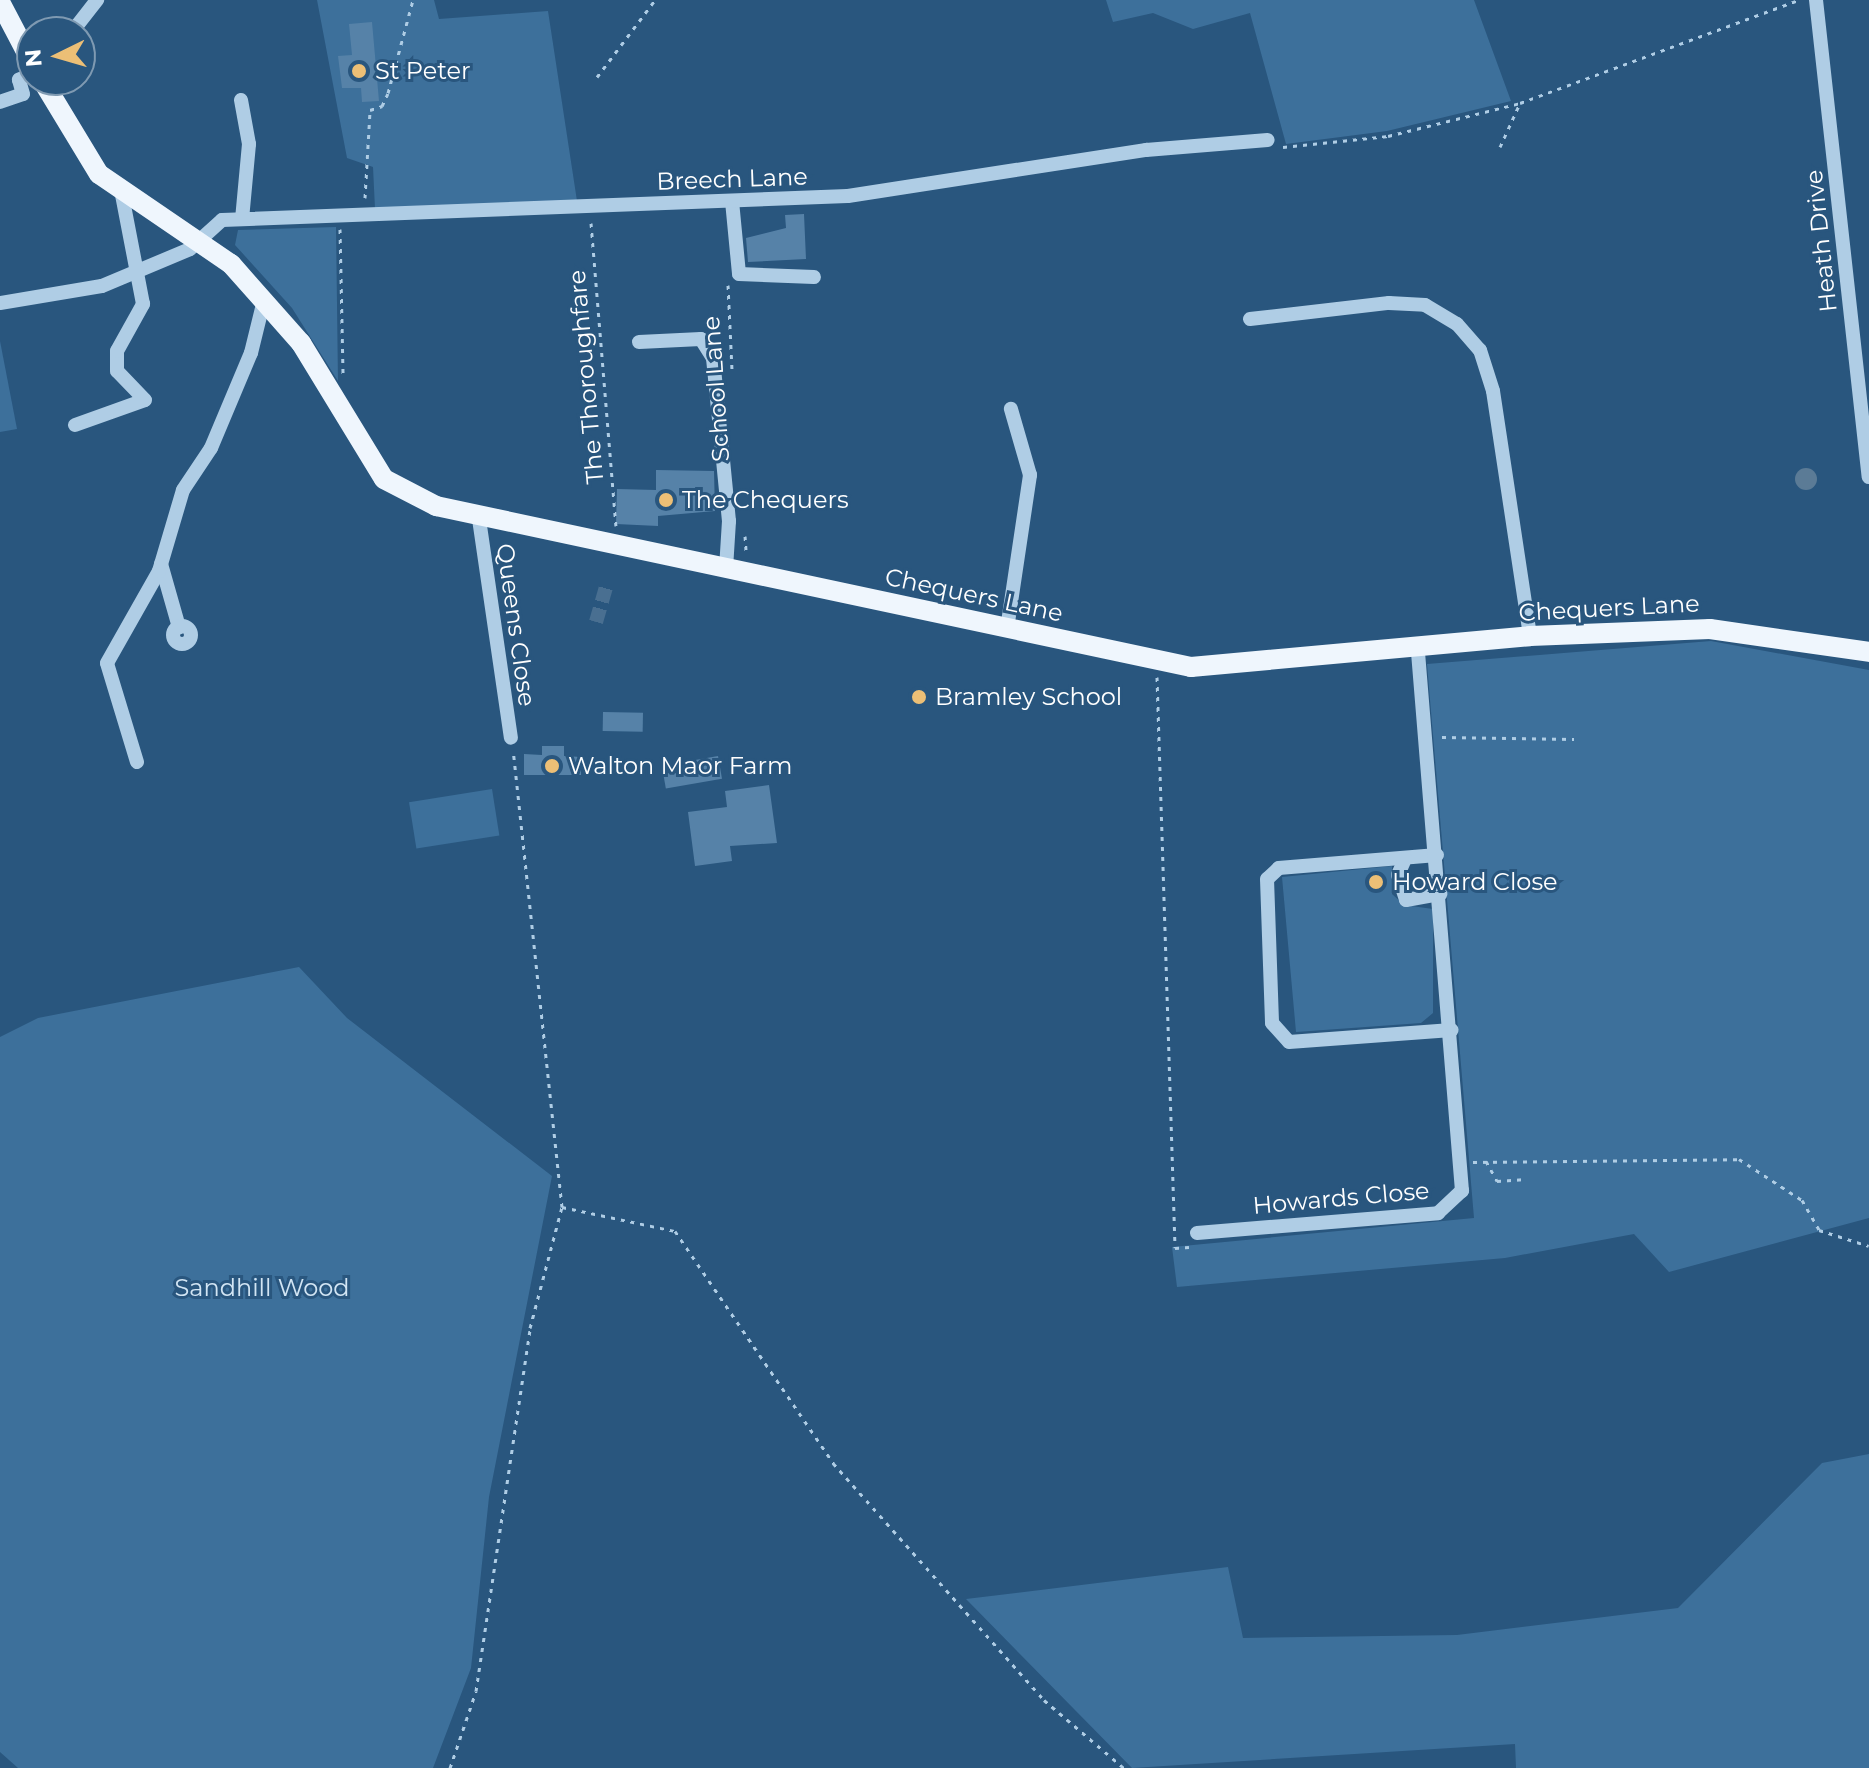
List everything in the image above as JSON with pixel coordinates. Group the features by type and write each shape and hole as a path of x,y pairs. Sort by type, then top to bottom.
{"main road":[{"path":"0,2 16,30"},
{"name":"Chequers Lane","path":"52,96 99,174 122,195 201,238 264,300 301,343 384,479 479,519 620,544 1191,667 1418,652 1530,636 1710,629 1869,652"}],"street":[{"path":"84,16 97,0"},
{"name":"Heath Drive","path":"1816,0 1869,477"},
{"path":"241,100 249,144 242,219"},
{"name":"Breech Lane","path":"0,303 78,294 201,238 222,220 865,195 1146,150 1268,140"},
{"path":"75,425 145,400 117,371 117,351 143,304 134,270 122,195"},
{"path":"732,201 739,274 814,277"},
{"path":"137,762 107,663 161,563 183,490 211,448 251,353 264,300"},
{"path":"1250,319 1413,305 1464,332 1480,350 1493,391 1530,636"},
{"path":"639,342 701,339 713,358 729,521 726,569"},
{"path":"1007,629 1030,475 1011,409"},
{"name":"Queens Close","path":"479,519 511,738"},
{"path":"161,563 179,627"},
{"name":"Howards Close","path":"1197,1233 1438,1213 1456,1203 1462,1163 1418,652"},
{"path":"1437,855 1279,868 1267,879 1272,1023 1289,1042 1452,1030"},
{"path":"1405,859 1398,875 1406,900 1440,894"}],"path":[{"path":"363,214 370,110 382,106 388,93 413,0"},
{"path":"597,77 655,0"},
{"path":"1268,140 1289,149 1388,136 1520,103 1798,0"},
{"path":"1500,147 1520,103"},
{"name":"The Thoroughfare","path":"588,207 620,544"},
{"path":"343,386 344,215"},
{"name":"School Lane","path":"728,280 733,386"},
{"path":"745,524 748,573"},
{"path":"1157,662 1175,1248 1195,1246 1197,1233"},
{"path":"1426,736 1574,739"},
{"path":"450,1768 476,1691 530,1328 562,1207 511,738"},
{"path":"1462,1163 1739,1159 1802,1200 1819,1230 1869,1246"},
{"path":"1486,1161 1497,1181 1523,1179"},
{"path":"562,1207 675,1231 833,1463 954,1591 1044,1700 1124,1768"}],"green space":[{"path":"317,0 434,0 439,19 548,11 577,201 375,209 373,167 347,158"},
{"path":"1106,0 1474,0 1511,101 1387,131 1286,144 1250,13 1193,29 1153,13 1113,22"},
{"path":"336,227 338,381 292,308 235,245 238,230"},
{"path":"0,341 17,429 0,432"},
{"path":"1711,641 1869,670 1869,1218 1669,1272 1634,1234 1505,1258 1177,1287 1172,1247 1474,1218 1427,664"},
{"path":"492,789 499,835 416,849 409,802"},
{"path":"1392,866 1392,894 1404,905 1433,909 1433,1013 1421,1023 1296,1032 1282,877"},
{"name":"Sandhill Wood","path":"299,967 347,1018 552,1176 489,1497 471,1668 433,1768 18,1768 0,1752 0,1037 38,1018"},
{"path":"1869,1454 1869,1768 1516,1768 1515,1744 1132,1768 966,1599 1228,1567 1243,1638 1457,1635 1678,1608 1822,1463"}],"shaded area":[{"path":"1802,468 1810,468 1817,479 1810,490 1802,490 1795,483 1795,475"}],"building":[{"name":"St Peter","path":"372,22 379,101 362,102 361,88 342,88 338,56 352,55 349,24"},
{"path":"804,214 806,259 748,262 746,238 786,228 785,215"},
{"name":"The Chequers","path":"656,470 714,471 715,511 658,516 658,526 616,524 617,489 656,490"},
{"path":"603,712 643,713 643,732 603,731"},
{"name":"Walton Maor Farm","path":"542,746 564,746 564,756 581,757 581,775 524,775 524,754 542,755"},
{"path":"718,756 722,779 666,789 662,766"},
{"path":"769,785 777,843 730,846 732,861 695,866 688,812 727,807 725,791"}],"tunnel":[{"path":"596,622 607,584"}],"place":[{"name":"St Peter","path":"359,71"},
{"name":"The Chequers","path":"666,500"},
{"name":"Bramley School","path":"919,697"},
{"name":"Walton Maor Farm","path":"552,766"},
{"name":"Howard Close","path":"1376,882"}]}
